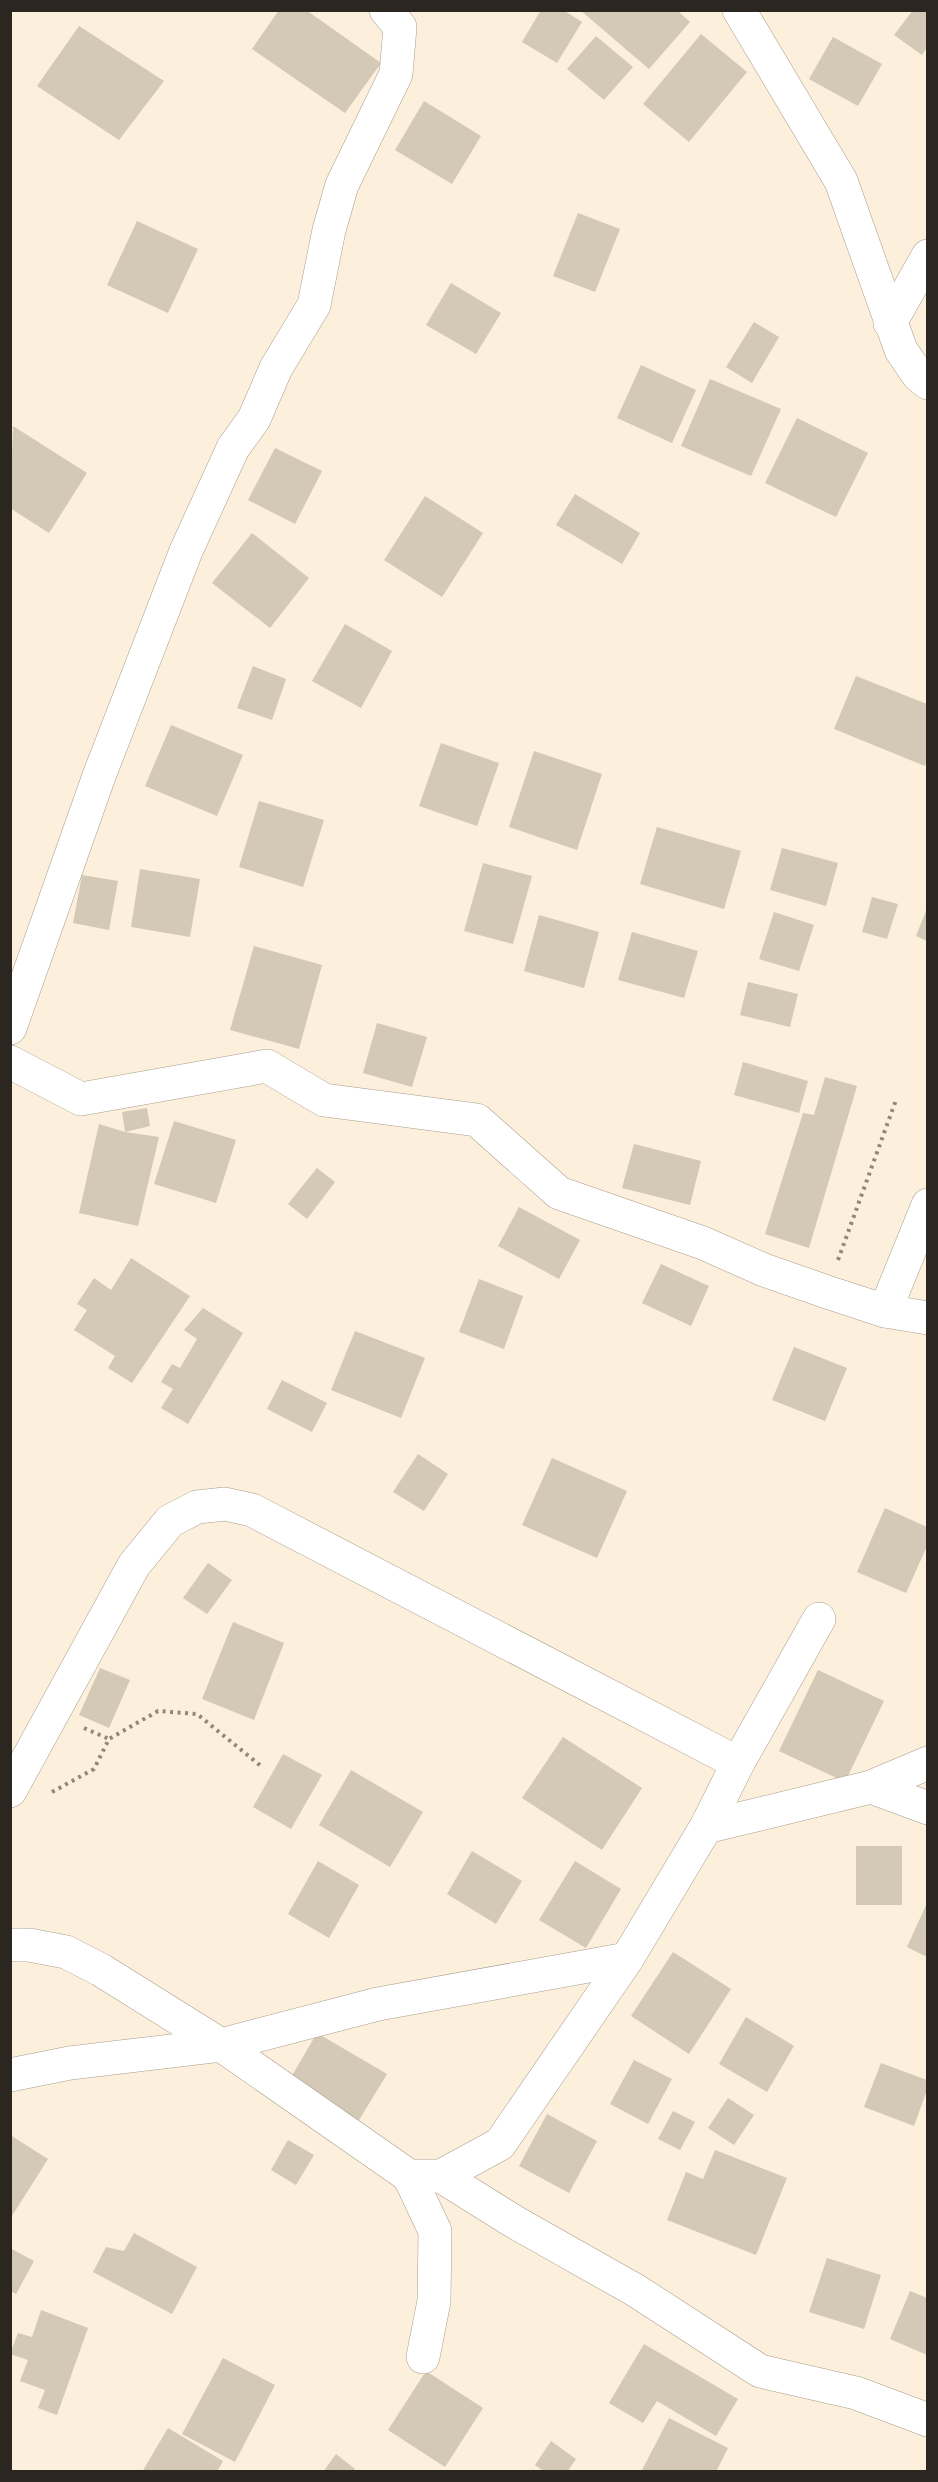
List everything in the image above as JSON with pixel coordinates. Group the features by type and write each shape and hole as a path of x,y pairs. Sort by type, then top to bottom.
{"street":[{"path":"10,1028 99,776 186,551 233,448 254,418 276,368 314,305 329,230 342,185 396,74 400,27 386,10"},
{"path":"739,10 841,181 901,350 918,375 927,383"},
{"path":"890,322 927,256"},
{"path":"10,1062 81,1100 267,1066 324,1100 477,1120 559,1194 703,1243 764,1270 827,1292 885,1311 927,1318"},
{"path":"885,1311 927,1205"},
{"path":"10,1791 134,1565 170,1521 197,1507 225,1504 252,1510 738,1763"},
{"path":"425,2176 500,2144 627,1959 706,1827 738,1763 819,1619"},
{"path":"706,1827 871,1787 927,1763"},
{"path":"871,1787 927,1808"},
{"path":"10,1945 29,1945 66,1952 100,1970 425,2176 513,2221 636,2290 760,2371 856,2393 927,2420"},
{"path":"10,2075 70,2063 221,2045 378,2004 627,1959"},
{"path":"423,2357 434,2301 435,2231 425,2176"}],"path":[{"path":"827,1292 896,1100"},
{"path":"44,1797 94,1769 109,1739 158,1711 197,1713 261,1766"},
{"path":"80,1726 109,1739"}],"building":[{"path":"279,10 306,10 381,63 345,113 252,49"},
{"path":"541,10 563,10 582,22 557,63 522,42"},
{"path":"580,10 677,10 690,22 649,69"},
{"path":"913,10 927,10 927,47 922,55 894,35"},
{"path":"79,26 164,81 119,140 37,86"},
{"path":"701,34 747,72 689,142 643,104"},
{"path":"596,36 633,67 604,100 567,69"},
{"path":"833,37 882,64 858,106 809,79"},
{"path":"424,101 481,136 452,184 395,150"},
{"path":"578,213 620,229 595,292 553,276"},
{"path":"137,221 198,249 168,313 107,285"},
{"path":"451,283 501,313 476,354 426,325"},
{"path":"754,322 779,337 752,383 726,367"},
{"path":"641,365 696,390 672,443 617,418"},
{"path":"710,379 781,409 751,476 681,446"},
{"path":"797,418 868,453 836,517 765,483"},
{"path":"13,426 87,473 49,533 10,508"},
{"path":"275,448 322,471 295,524 248,500"},
{"path":"575,494 640,533 622,564 556,525"},
{"path":"425,496 483,533 442,597 384,560"},
{"path":"252,533 309,578 270,628 212,583"},
{"path":"345,624 392,651 361,708 312,681"},
{"path":"253,666 286,679 272,720 237,708"},
{"path":"856,676 927,704 925,766 834,729"},
{"path":"171,725 243,755 217,816 145,786"},
{"path":"441,743 499,763 477,826 419,806"},
{"path":"534,751 602,774 577,850 509,827"},
{"path":"259,801 324,820 303,887 239,867"},
{"path":"657,827 741,851 724,909 640,884"},
{"path":"782,848 838,863 826,906 770,890"},
{"path":"483,863 532,876 513,944 464,931"},
{"path":"140,869 200,879 190,937 131,927"},
{"path":"82,875 118,881 109,930 73,923"},
{"path":"872,897 898,904 887,939 862,932"},
{"path":"927,908 927,941 916,936"},
{"path":"774,912 814,925 799,971 759,959"},
{"path":"539,915 599,932 584,988 524,971"},
{"path":"632,932 698,951 684,998 618,980"},
{"path":"254,946 322,965 299,1049 230,1030"},
{"path":"748,982 798,994 790,1027 740,1015"},
{"path":"377,1023 427,1037 412,1087 363,1073"},
{"path":"743,1062 808,1081 799,1113 734,1095"},
{"path":"825,1077 857,1086 809,1248 765,1234 803,1113 814,1115"},
{"path":"147,1108 150,1126 125,1132 122,1112"},
{"path":"174,1121 236,1140 216,1203 154,1184"},
{"path":"99,1124 125,1132 159,1137 138,1226 79,1213"},
{"path":"634,1144 701,1161 690,1205 622,1188"},
{"path":"317,1168 335,1182 307,1219 288,1204"},
{"path":"519,1207 580,1240 559,1279 498,1246"},
{"path":"131,1258 190,1296 132,1383 108,1368 115,1356 74,1330 87,1310 77,1304 94,1278 111,1290"},
{"path":"661,1264 709,1286 691,1326 642,1303"},
{"path":"479,1279 523,1296 504,1349 459,1332"},
{"path":"203,1308 243,1333 188,1424 161,1408 173,1389 161,1382 172,1364 180,1368 197,1339 184,1330"},
{"path":"355,1331 425,1358 401,1418 331,1390"},
{"path":"794,1347 847,1368 825,1421 772,1400"},
{"path":"282,1380 327,1403 312,1432 267,1409"},
{"path":"418,1454 448,1474 424,1511 393,1492"},
{"path":"552,1458 627,1491 597,1558 522,1525"},
{"path":"885,1508 927,1527 927,1546 906,1593 857,1572"},
{"path":"208,1563 232,1580 207,1614 183,1598"},
{"path":"233,1622 284,1643 254,1720 202,1699"},
{"path":"100,1668 130,1680 109,1728 79,1715"},
{"path":"818,1670 884,1701 845,1782 779,1751"},
{"path":"563,1737 642,1788 602,1850 522,1798"},
{"path":"283,1754 322,1775 291,1829 253,1807"},
{"path":"351,1770 423,1812 390,1867 319,1825"},
{"path":"856,1846 902,1846 902,1905 856,1905"},
{"path":"472,1851 522,1881 496,1924 447,1894"},
{"path":"318,1861 359,1885 329,1938 288,1914"},
{"path":"575,1861 621,1889 586,1948 539,1920"},
{"path":"927,1903 927,1957 907,1947"},
{"path":"673,1952 731,1989 689,2054 631,2016"},
{"path":"746,2017 794,2046 767,2092 719,2064"},
{"path":"317,2033 387,2074 356,2125 287,2084"},
{"path":"634,2060 672,2079 648,2124 610,2104"},
{"path":"881,2063 927,2080 927,2090 914,2126 864,2107"},
{"path":"728,2098 754,2115 734,2145 708,2128"},
{"path":"673,2111 695,2122 680,2150 658,2139"},
{"path":"547,2114 597,2141 569,2193 519,2166"},
{"path":"10,2135 48,2159 10,2219"},
{"path":"288,2140 314,2155 296,2185 271,2170"},
{"path":"715,2150 787,2178 756,2255 667,2220 686,2172 703,2179"},
{"path":"134,2233 197,2267 172,2314 93,2272 106,2247 124,2251"},
{"path":"10,2248 34,2261 16,2294 10,2291"},
{"path":"827,2258 881,2275 864,2329 809,2312"},
{"path":"910,2291 927,2298 927,2355 890,2339"},
{"path":"41,2310 88,2328 57,2415 38,2408 45,2390 20,2381 28,2360 10,2354 18,2333 32,2337"},
{"path":"644,2344 738,2399 716,2436 657,2401 643,2423 609,2403"},
{"path":"223,2358 275,2385 235,2462 182,2434"},
{"path":"426,2371 483,2408 445,2467 388,2430"},
{"path":"669,2418 728,2448 716,2472 641,2472"},
{"path":"168,2428 223,2461 217,2472 142,2472"},
{"path":"551,2441 576,2459 567,2472 545,2472 535,2465"},
{"path":"336,2454 355,2469 353,2472 323,2472"}]}
